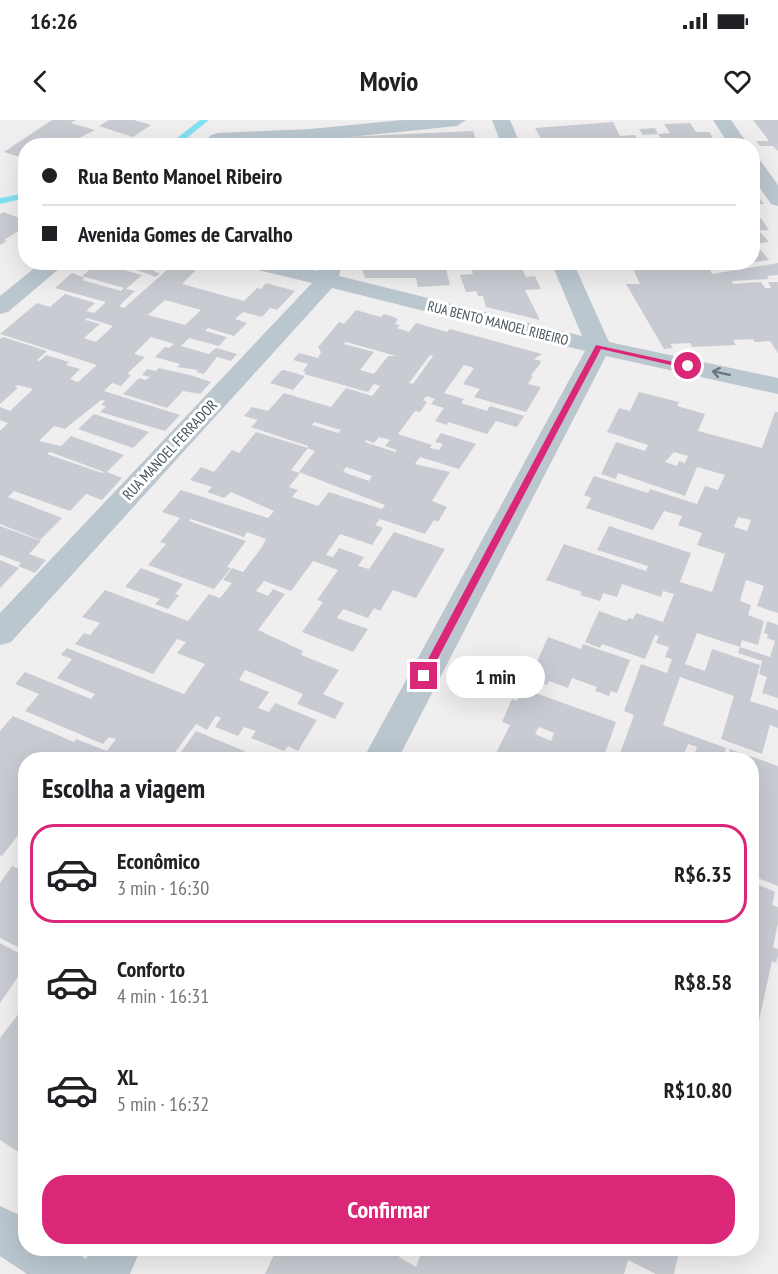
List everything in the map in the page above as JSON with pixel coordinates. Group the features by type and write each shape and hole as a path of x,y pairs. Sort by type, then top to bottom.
{"street":[{"path":"326,138 457,120"},
{"path":"501,120 509,138"},
{"path":"722,120 734,138"},
{"path":"760,174 778,200"},
{"path":"0,307 46,270"},
{"name":"RUA BENTO MANOEL RIBEIRO","path":"314,270 329,272 599,347 778,386"},
{"path":"384,752 599,347 565,270"},
{"name":"RUA MANOEL FERRADOR","path":"0,633 329,272"},
{"path":"0,1229 18,1241"},
{"path":"41,1256 69,1274"},
{"path":"104,1274 114,1256"}],"building":[{"path":"52,120 76,120 71,123 95,130 79,138 25,138"},
{"path":"109,120 134,120 151,125 133,137 99,126"},
{"path":"753,120 778,120 778,151 773,146 760,146 760,141 769,141"},
{"path":"613,122 620,136 635,135 636,138 540,138 535,128"},
{"path":"690,123 696,132 709,132 713,138 661,138 658,134 670,133 664,124"},
{"path":"655,128 658,134 643,135 639,129"},
{"path":"473,131 475,138 321,138"},
{"path":"18,143 18,156 4,152"},
{"path":"3,212 18,217 18,231 0,245 0,214"},
{"path":"760,218 761,218 769,230 760,231"},
{"path":"760,232 769,242 760,243"},
{"path":"761,250 769,260 760,261"},
{"path":"778,263 778,275 767,276 769,279 732,281 733,284 761,282 765,288 771,288 768,282 778,282 778,353 770,341 755,342 753,339 733,340 736,345 692,347 690,343 670,344 673,348 664,349 626,284 640,284 634,270 710,270 712,274 736,270 760,270 760,266"},
{"path":"89,270 124,270 142,275 126,289 135,291 119,306 124,308 167,270 196,270 182,284 244,301 257,288 261,289 266,283 295,291 277,310 270,308 262,317 243,312 235,319 247,323 234,336 208,328 205,331 227,337 219,346 189,338 181,346 209,354 216,348 237,354 231,361 217,357 204,374 196,372 198,370 177,367 180,364 155,357 165,347 169,348 174,344 151,337 134,354 145,357 127,374 131,375 121,386 112,383 104,391 180,415 165,431 100,412 106,406 101,405 105,401 101,400 65,429 54,426 39,441 61,446 71,436 124,455 107,472 122,478 102,500 86,494 70,511 14,491 8,497 62,518 40,540 0,524 0,431 8,423 0,420 0,407 10,411 33,389 18,385 15,387 18,388 0,404 0,339 3,337 47,351 37,360 40,361 46,355 69,362 66,365 80,369 70,379 78,382 97,365 0,334 37,303 50,307 65,294 95,303 86,311 94,313 106,302 55,288 72,273 85,278 82,280 121,291 124,288 82,276","holes":["165,300 201,310 185,325 148,315","87,318 113,326 96,342 84,338 100,324 85,320","50,452 104,472 47,454"]},
{"path":"136,270 155,270 154,272 160,273 156,277"},
{"path":"362,270 446,270 450,285 418,287 416,278 365,278"},
{"path":"472,270 523,270 526,277 535,276 541,289 525,290 540,320 486,307 483,296 478,296 476,291 466,292 460,275 473,274"},
{"path":"356,310 381,317 384,314 391,316 398,319 395,324 400,325 397,328 409,332 416,323 447,332 450,329 542,354 534,359 541,361 531,375 533,376 528,384 541,387 526,412 474,397 480,389 463,384 474,368 464,365 444,393 464,399 461,403 487,411 490,406 524,416 517,427 496,421 487,434 448,422 447,425 435,421 444,408 431,404 435,399 427,396 423,400 427,402 420,412 415,411 398,434 432,445 430,448 439,450 443,444 435,442 441,433 476,444 459,469 420,457 415,464 450,472 432,501 447,507 438,522 434,520 425,534 380,519 375,525 383,528 372,545 340,534 326,555 333,557 339,548 364,557 358,566 369,569 394,532 445,549 416,598 393,590 380,611 374,608 368,618 343,609 337,618 368,629 353,652 302,632 323,602 317,600 338,570 313,561 291,591 264,581 256,591 268,596 273,589 285,594 258,630 303,651 301,655 339,670 323,694 344,703 335,719 297,704 303,694 245,670 239,680 269,692 258,708 269,712 275,703 317,720 298,751 288,746 284,751 251,738 256,731 244,727 238,736 215,727 221,718 216,716 207,730 196,724 175,752 18,752 18,835 2,856 0,855 0,731 13,716 74,742 76,739 107,751 116,739 109,737 103,744 25,711 39,694 15,684 25,672 91,699 95,694 57,678 72,659 61,655 67,648 184,694 205,664 177,653 186,642 177,639 153,674 75,644 84,633 90,635 100,623 82,617 105,590 188,621 209,594 220,598 232,583 223,580 232,568 243,572 266,539 247,532 244,537 191,519 189,521 246,541 227,567 231,568 214,589 148,565 166,544 160,542 180,518 162,512 181,490 268,518 274,511 231,492 224,498 207,492 212,487 190,480 201,467 214,472 232,450 239,453 256,432 307,448 308,446 251,427 258,420 244,416 252,407 268,411 284,393 331,407 346,388 372,396 380,386 374,384 368,392 304,374 306,372 303,371 308,364 293,360 299,353 318,358 321,352 318,347 339,322 344,324","holes":["346,342 396,356 388,356 374,374 360,370 374,352 344,344","430,355 433,356 413,384 409,383","314,422 341,430 338,433 312,425","379,437 390,440 385,446 397,450 395,452 365,442 366,440 374,443","308,448 315,451 299,472 385,505 382,509 329,492 318,506 292,497 298,490 289,487 300,473 291,470","346,467 372,476 369,481 343,472"]},
{"path":"159,368 211,382 200,394 183,391 167,408 123,394 139,378 146,380 150,377 142,375 147,369 156,371"},
{"path":"282,370 305,376 293,390 270,383"},
{"path":"639,392 679,402 677,406 705,414 698,431 762,448 775,412 778,412 778,613 757,606 764,586 746,580 740,601 751,605 748,615 764,621 758,645 742,640 740,647 697,633 685,664 705,671 712,649 760,665 750,701 778,710 778,728 770,725 762,754 721,739 734,696 680,677 663,725 726,748 725,752 695,752 697,747 688,744 685,752 621,752 634,715 624,711 641,664 667,673 672,659 665,657 669,647 656,643 659,636 655,635 645,659 602,644 600,648 585,642 599,611 627,621 628,618 633,619 636,613 663,622 674,594 663,591 661,597 622,584 617,597 603,593 600,601 580,595 582,592 546,580 564,544 646,571 648,566 597,550 609,526 691,553 680,582 712,592 725,554 697,545 702,533 678,525 682,516 664,511 653,530 586,508 591,498 584,495 594,476 648,493 650,489 697,504 705,486 718,490 725,475 697,467 685,496 618,473 616,479 601,474 616,442 645,451 648,445 607,432 619,408 630,411","holes":["674,452 688,456 685,463 679,461 677,466 665,462","738,517 751,520 747,531 734,527"]},
{"path":"94,414 149,432 133,448 78,429"},
{"path":"0,526 41,541 29,554 46,560 35,573 18,566 21,563 0,555"},
{"path":"0,560 19,568 0,588"},
{"path":"141,568 183,584 175,594 179,595 168,609 155,604 160,599 125,587"},
{"path":"767,621 778,625 778,698 762,693 767,677 759,674 762,661 738,653 740,647 770,657 775,641 767,638 768,634 764,633"},
{"path":"548,637 581,649 583,644 630,660 617,693 611,691 609,696 595,691 597,687 572,678 568,688 549,681 547,685 521,675 528,661 536,664"},
{"path":"505,675 530,684 527,690 616,722 605,752 496,752 510,725 502,722 512,699 517,701 519,695 500,688","holes":["539,727 554,733 551,741 535,734"]},
{"path":"196,731 246,752 181,752"},
{"path":"759,759 778,766 778,886 759,879"},
{"path":"12,866 18,869 18,947 0,938 0,883"},
{"path":"759,885 775,892 772,905 778,907 778,923 773,947 778,949 778,956 776,963 772,961 759,1020"},
{"path":"0,943 18,953 18,977 0,1003"},
{"path":"18,1014 18,1152 0,1140 0,1038"},
{"path":"273,1256 399,1256 416,1267 420,1256 678,1256 674,1274 656,1274 628,1260 624,1274 265,1274"}],"waterway":[{"path":"181,138 205,120"},
{"path":"0,201 18,197"}],"route":[{"path":"424,676 599,347 688,366"}]}
